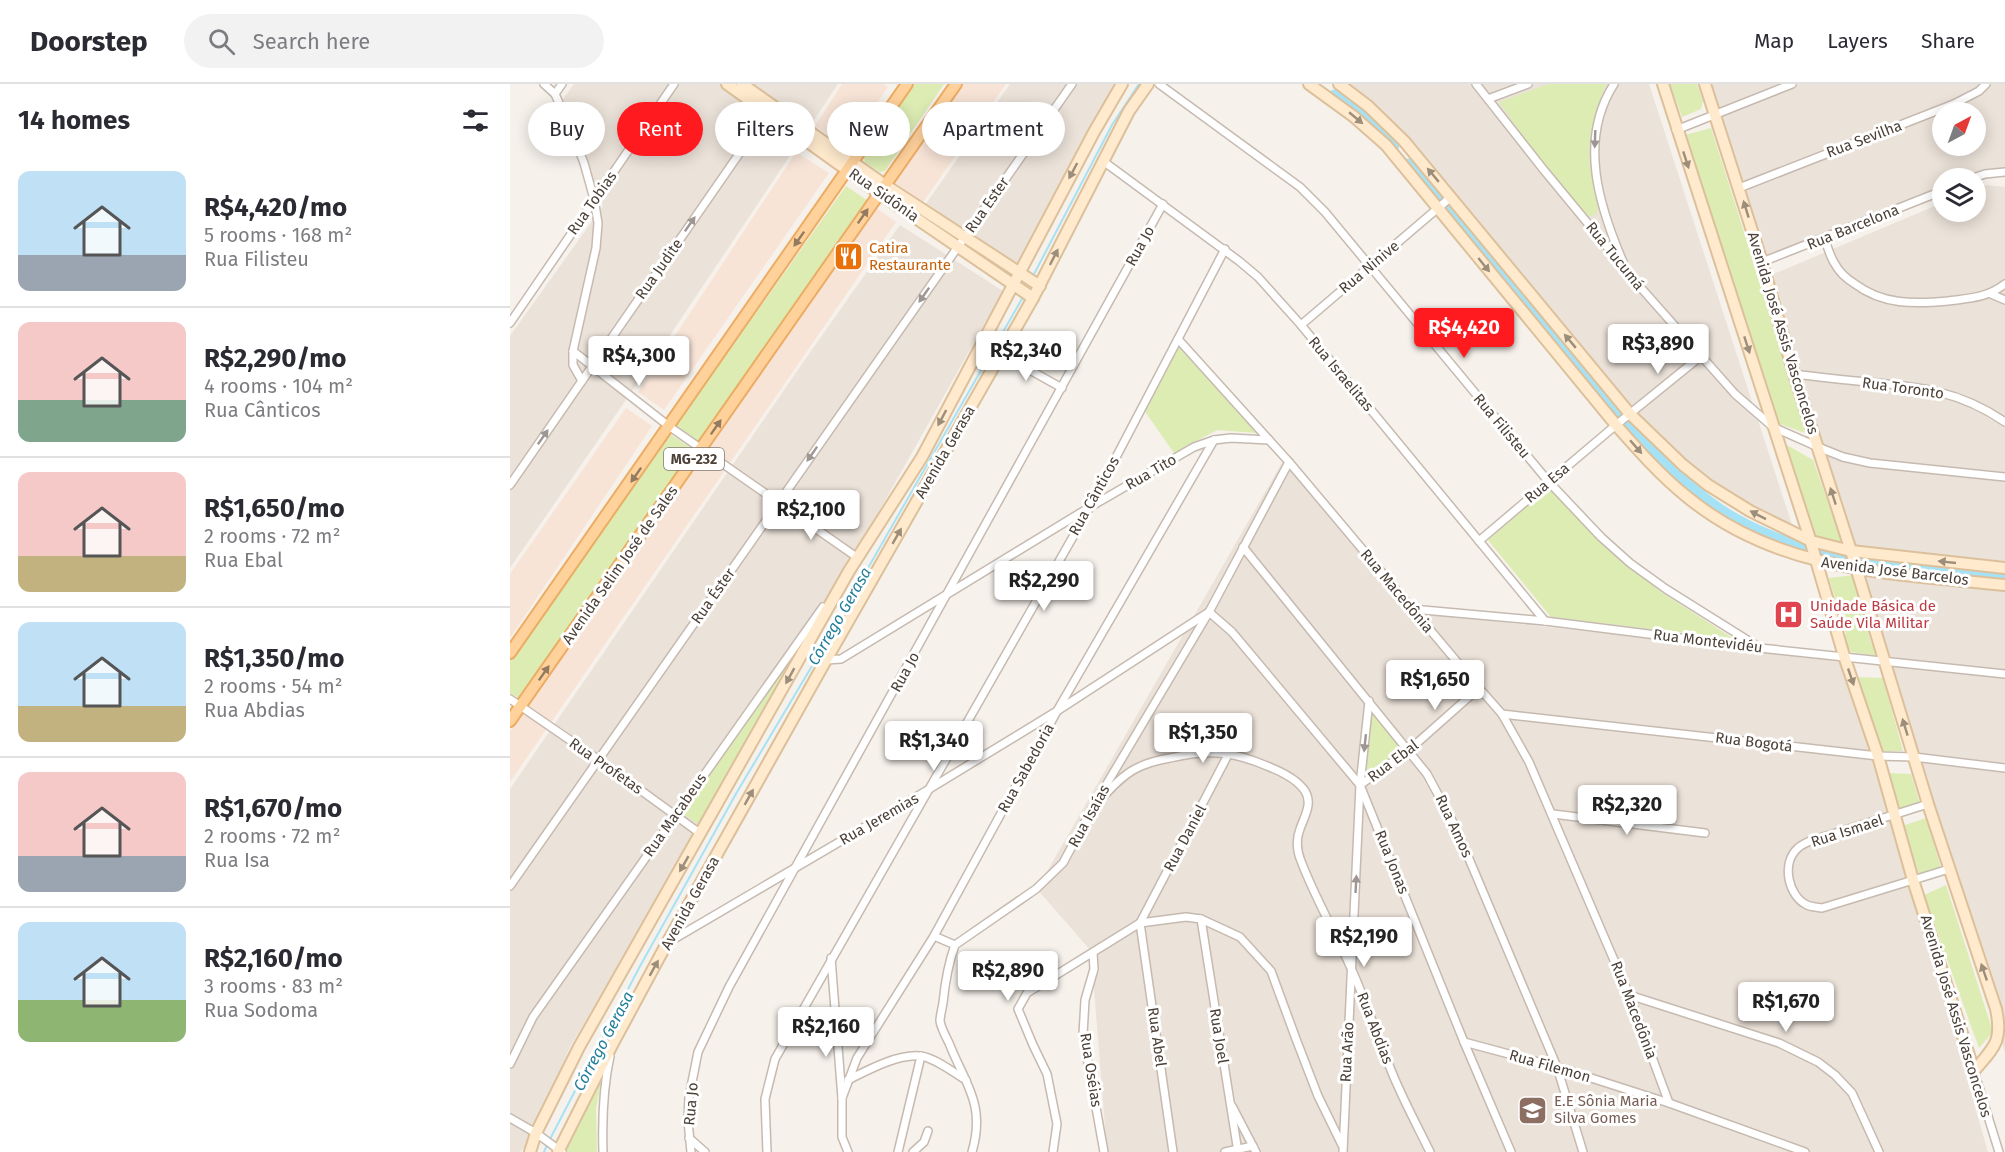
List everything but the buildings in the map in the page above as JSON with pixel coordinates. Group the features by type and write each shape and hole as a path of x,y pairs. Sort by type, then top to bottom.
{"main road":[{"name":"Avenida Selim José de Sales","path":"510,721 956,84"},
{"name":"MG-232","path":"510,653 670,427 747,312 906,85"}],"street":[{"path":"544,84 555,94 584,163 598,223 596,248 573,351 575,372 582,381"},
{"path":"555,94 562,84"},
{"name":"Rua Tobias","path":"510,323 674,84"},
{"name":"Rua Sidônia","path":"727,84 757,102"},
{"name":"Rua Sidônia","path":"742,84 761,102"},
{"name":"Rua Ester","path":"960,242 1072,84"},
{"name":"Avenida Gerasa","path":"539,1135 558,1150 667,943 824,659 1002,354 1023,291 1021,275 1099,123 1122,84"},
{"name":"Avenida Gerasa","path":"530,1152 579,1047 808,649 849,571 922,457 1023,291 1037,284 1129,111 1148,84"},
{"name":"Rua Filisteu","path":"1159,84 1300,187 1326,212 1548,481 1601,537 1630,563 1666,589 1760,648"},
{"name":"Avenida José Barcelos","path":"1309,84 1353,116 1386,145 1665,478 1688,498 1712,515 1761,542 1783,551 1813,551 2005,585"},
{"name":"Avenida José Barcelos","path":"1339,84 1387,123 1629,415 1708,485 1813,551 1854,560 2005,568"},
{"name":"Rua Tucumá","path":"1476,84 1626,270 1735,394 1773,426 1818,447 1870,464 2005,477"},
{"path":"1488,99 1528,84"},
{"path":"1614,84 1600,113 1596,128 1596,177 1606,222 1626,270"},
{"name":"Avenida José Assis Vasconcelos","path":"1662,84 1813,551 1844,657 1878,756 1913,880 1999,1152"},
{"name":"Avenida José Assis Vasconcelos","path":"1705,84 1928,804 1949,869 2000,1008 1998,1038 1993,1048 1974,1071"},
{"path":"1676,130 1792,84"},
{"name":"Rua Sevilha","path":"1739,188 1954,104 1986,84"},
{"name":"Rua Sidônia","path":"815,142 960,242 1023,291"},
{"name":"Rua Judite","path":"510,485 738,156"},
{"name":"Rua Israelitas","path":"1103,161 1225,249 1258,277 1545,621"},
{"path":"1986,174 2005,172"},
{"name":"Rua Barcelona","path":"1762,262 1932,195"},
{"path":"1440,207 1450,199"},
{"name":"Rua Jo","path":"691,1152 689,1097 698,1052 729,987 1163,204"},
{"name":"Rua Ninive","path":"1300,325 1440,207"},
{"path":"1592,227 1606,222"},
{"path":"1824,238 1835,265 1846,277 1861,289 1898,303 1926,303 1991,294 2005,284"},
{"name":"Rua Sidônia","path":"960,242 1037,284"},
{"name":"Rua Éster","path":"510,886 960,242"},
{"name":"Rua Cânticos","path":"831,958 1090,507 1225,249"},
{"path":"1991,294 2005,300"},
{"name":"Rua Macedônia","path":"1178,339 1289,462 1502,714 1529,762 1553,814 1629,995 1669,1103"},
{"path":"573,351 670,427 858,558"},
{"path":"1002,354 1062,388"},
{"path":"1618,423 1701,356"},
{"name":"Rua Toronto","path":"1794,374 1943,392 1989,411 2005,422"},
{"name":"Rua Esa","path":"1479,541 1618,423"},
{"name":"Rua Tito","path":"824,659 841,660 950,591 1194,447 1214,440 1231,438 1269,440"},
{"name":"Rua Sabedoria","path":"842,1098 857,1058 934,936 1057,711 1214,440"},
{"name":"Rua Isaías","path":"955,945 1036,890 1064,863 1093,807 1209,612 1289,462"},
{"name":"Rua Amos","path":"1243,548 1427,774 1456,828 1557,1067 1583,1152"},
{"name":"Rua Macabeus","path":"510,1064 533,1017 849,571"},
{"name":"Rua Montevidéu","path":"1412,609 1545,621 1760,648 2005,674"},
{"name":"Rua Jeremias","path":"667,943 1057,711 1209,612"},
{"name":"Rua Jonas","path":"1209,612 1232,632 1360,785 1511,1152"},
{"path":"808,649 824,659"},
{"name":"Rua Ebal","path":"1360,785 1408,751 1479,688"},
{"name":"Rua Profetas","path":"510,699 701,834"},
{"name":"Rua Arão","path":"1342,1148 1360,785 1369,701"},
{"name":"Rua Bogotá","path":"1502,714 2005,768"},
{"name":"Rua Abdias","path":"1093,807 1117,782 1134,769 1152,762 1205,751 1245,756 1279,771 1301,786 1306,793 1308,803 1306,816 1300,829 1299,855 1308,879 1352,969 1391,1072 1430,1152"},
{"name":"Rua Daniel","path":"1140,923 1229,753"},
{"path":"1894,816 1928,804"},
{"path":"1553,814 1705,833"},
{"name":"Rua Ismael","path":"1894,816 1810,841 1798,848 1790,858 1787,870 1791,886 1798,897 1808,905 1822,908 1913,880"},
{"path":"1913,880 1949,869"},
{"path":"1053,1152 1057,1124 1047,1074 1018,1009 1027,993 1140,923 1186,917 1201,919 1240,938 1271,971 1311,1077 1342,1148"},
{"name":"Rua Joel","path":"1201,919 1238,1151"},
{"name":"Rua Abel","path":"1140,923 1173,1152"},
{"path":"934,936 955,945 946,978 940,1022 956,1061 968,1082 974,1101 977,1119 976,1138 972,1152"},
{"name":"Rua Oséias","path":"1093,953 1094,969 1085,1000 1083,1035 1104,1152"},
{"path":"831,958 842,1098 842,1137 848,1152"},
{"path":"767,1152 765,1099 775,1059 831,958"},
{"path":"1629,995 1779,1043 1818,1062 1835,1075 1852,1093 1879,1152"},
{"name":"Rua Filemon","path":"1464,1042 1557,1067 1669,1103 1805,1152"},
{"path":"603,1152 605,1080 612,1045"},
{"path":"848,1080 891,1060 921,1056 943,1065 968,1082"},
{"path":"898,1152 921,1056"},
{"path":"1225,1152 1254,1149 1229,1100"},
{"path":"510,1118 539,1135"},
{"path":"913,1152 924,1142 928,1131"},
{"path":"689,1138 705,1152"}],"shaded area":[{"path":"574,84 838,84 815,118 815,102 715,102 715,156 790,156 510,568 510,336 603,206 584,156 605,156 605,102 564,102 563,99"},
{"path":"842,84 883,84 888,87 878,102 830,102"},
{"path":"963,84 1006,84 993,102 950,102"},
{"path":"1010,84 1114,84 1018,263 925,205 959,156 1065,156 1065,102 997,102"},
{"path":"1347,84 1649,84 1793,528 1712,486 1642,421 1382,111"},
{"path":"1709,84 2005,84 2005,177 1990,170 1986,171 1986,168 1932,168 1932,192 1763,257"},
{"path":"827,107 827,134 815,126"},
{"path":"922,142 922,156 955,156 923,202 894,182"},
{"path":"793,156 802,156 829,173 664,410 638,392"},
{"path":"1986,185 2005,187 2005,1052 1804,380 1780,377 1750,284 1932,207 1932,222 1986,222"},
{"path":"876,208 896,222 510,782 510,731"},
{"path":"900,225 1003,291 723,788 570,1047 528,1144 520,1152 510,1152 510,789"},
{"path":"626,408 652,426 510,638 510,574"},
{"path":"1283,461 1411,612 1841,660 1913,890 1988,1152 1107,1152 1091,951 1037,889"}],"green space":[{"path":"915,84 944,84 932,102 922,102 922,116 910,134 910,102 903,102"},
{"path":"1549,84 1606,84 1594,119 1589,146 1598,201 1596,215 1587,216 1545,167 1499,102"},
{"path":"1670,84 1697,84 1703,101 1701,109 1682,117"},
{"path":"1711,128 1808,434 1780,424 1685,135"},
{"path":"865,156 895,156 885,171 880,172 865,162"},
{"path":"846,186 868,201 699,442 676,426"},
{"path":"1178,346 1257,433 1217,430 1174,453 1144,410"},
{"path":"670,434 694,450 520,699 510,693 510,661"},
{"path":"1785,444 1813,460 1842,542 1812,536"},
{"path":"1549,488 1603,545 1661,592 1734,639 1551,617 1488,540"},
{"path":"1854,575 1871,643 1879,656 1851,652 1839,635 1846,634 1829,578"},
{"path":"821,615 701,826 682,813"},
{"path":"1856,677 1883,678 1903,751 1880,751"},
{"path":"1371,708 1405,750 1363,780"},
{"path":"1887,773 1911,774 1920,804 1899,811"},
{"path":"1926,818 1941,868 1920,876 1902,826"},
{"path":"1946,885 1993,1032 1979,1048 1924,895"},
{"path":"604,1066 596,1109 597,1152 567,1152 563,1149"}],"waterway":[{"name":"Córrego Gerasa","path":"1033,276 1112,125 1139,84"},
{"path":"1335,97 1371,124 1392,145"},
{"path":"1409,166 1642,442 1682,482 1724,514 1773,539 1844,561 2005,578"},
{"name":"Córrego Gerasa","path":"550,1139 639,968 737,792 812,666 1023,297"},
{"name":"Córrego Gerasa","path":"544,1152 547,1145"}],"place":[{"name":"Catira Restaurante","path":"848,257"},
{"name":"Unidade Básica de Saúde Vila Militar","path":"1789,615"},
{"name":"E.E Sônia Maria Silva Gomes","path":"1533,1110"}]}
